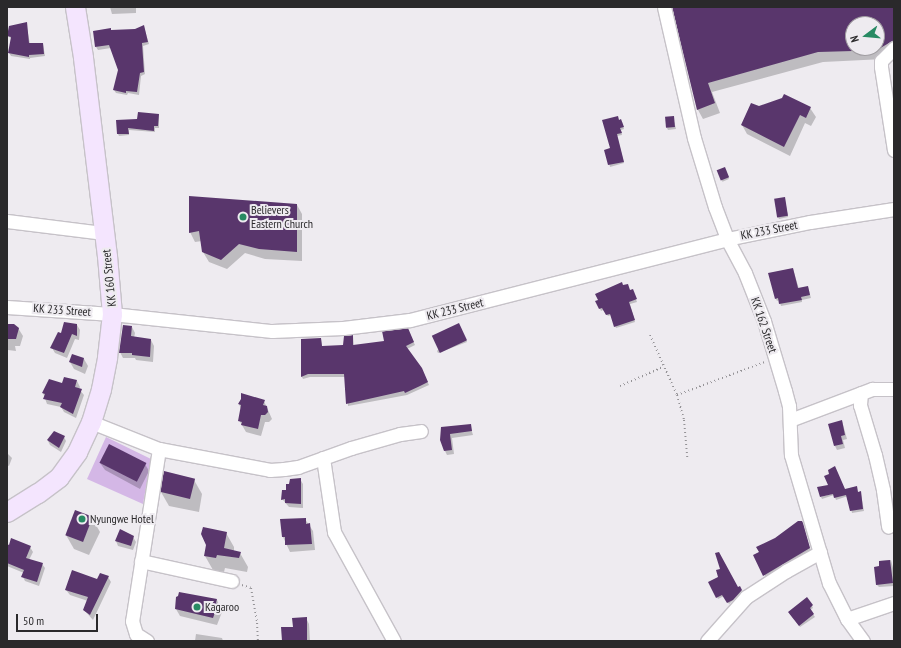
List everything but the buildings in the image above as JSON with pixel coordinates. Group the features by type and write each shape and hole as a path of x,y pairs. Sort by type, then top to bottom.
{"main road":[{"name":"KK 160 Street","path":"7,512 38,493 60,477 77,452 91,422 101,389 106,363 112,314 83,58 75,7"}],"street":[{"name":"KK 162 Street","path":"664,7 694,138 715,207 727,239 745,273 764,320 785,391 790,420 791,455 829,583 847,619 863,641"},
{"path":"894,48 884,58 881,68 894,150"},
{"name":"KK 233 Street","path":"7,307 112,314 272,330 343,328 410,320 727,239 810,222 894,209"},
{"path":"7,222 104,233"},
{"path":"790,420 872,389 894,389"},
{"path":"861,393 860,405 875,455 883,490 888,526"},
{"path":"91,422 159,449 275,470 298,467 400,434 421,431"},
{"path":"147,641 136,634 132,621 159,449"},
{"path":"323,458 334,532 394,641"},
{"path":"706,641 746,597 820,552"},
{"path":"142,561 232,581"},
{"path":"847,619 894,603"}],"path":[{"path":"650,335 677,395 684,420 687,458"},
{"path":"677,395 775,358"},
{"path":"620,386 663,366"},
{"path":"232,581 251,588 257,623 258,641"}],"shaded area":[{"path":"106,437 151,459 143,504 87,479"}],"place":[{"name":"Believers Eastern Church","path":"243,217"},
{"name":"Nyungwe Hotel","path":"82,519"},
{"name":"Kagaroo","path":"197,607"}]}
